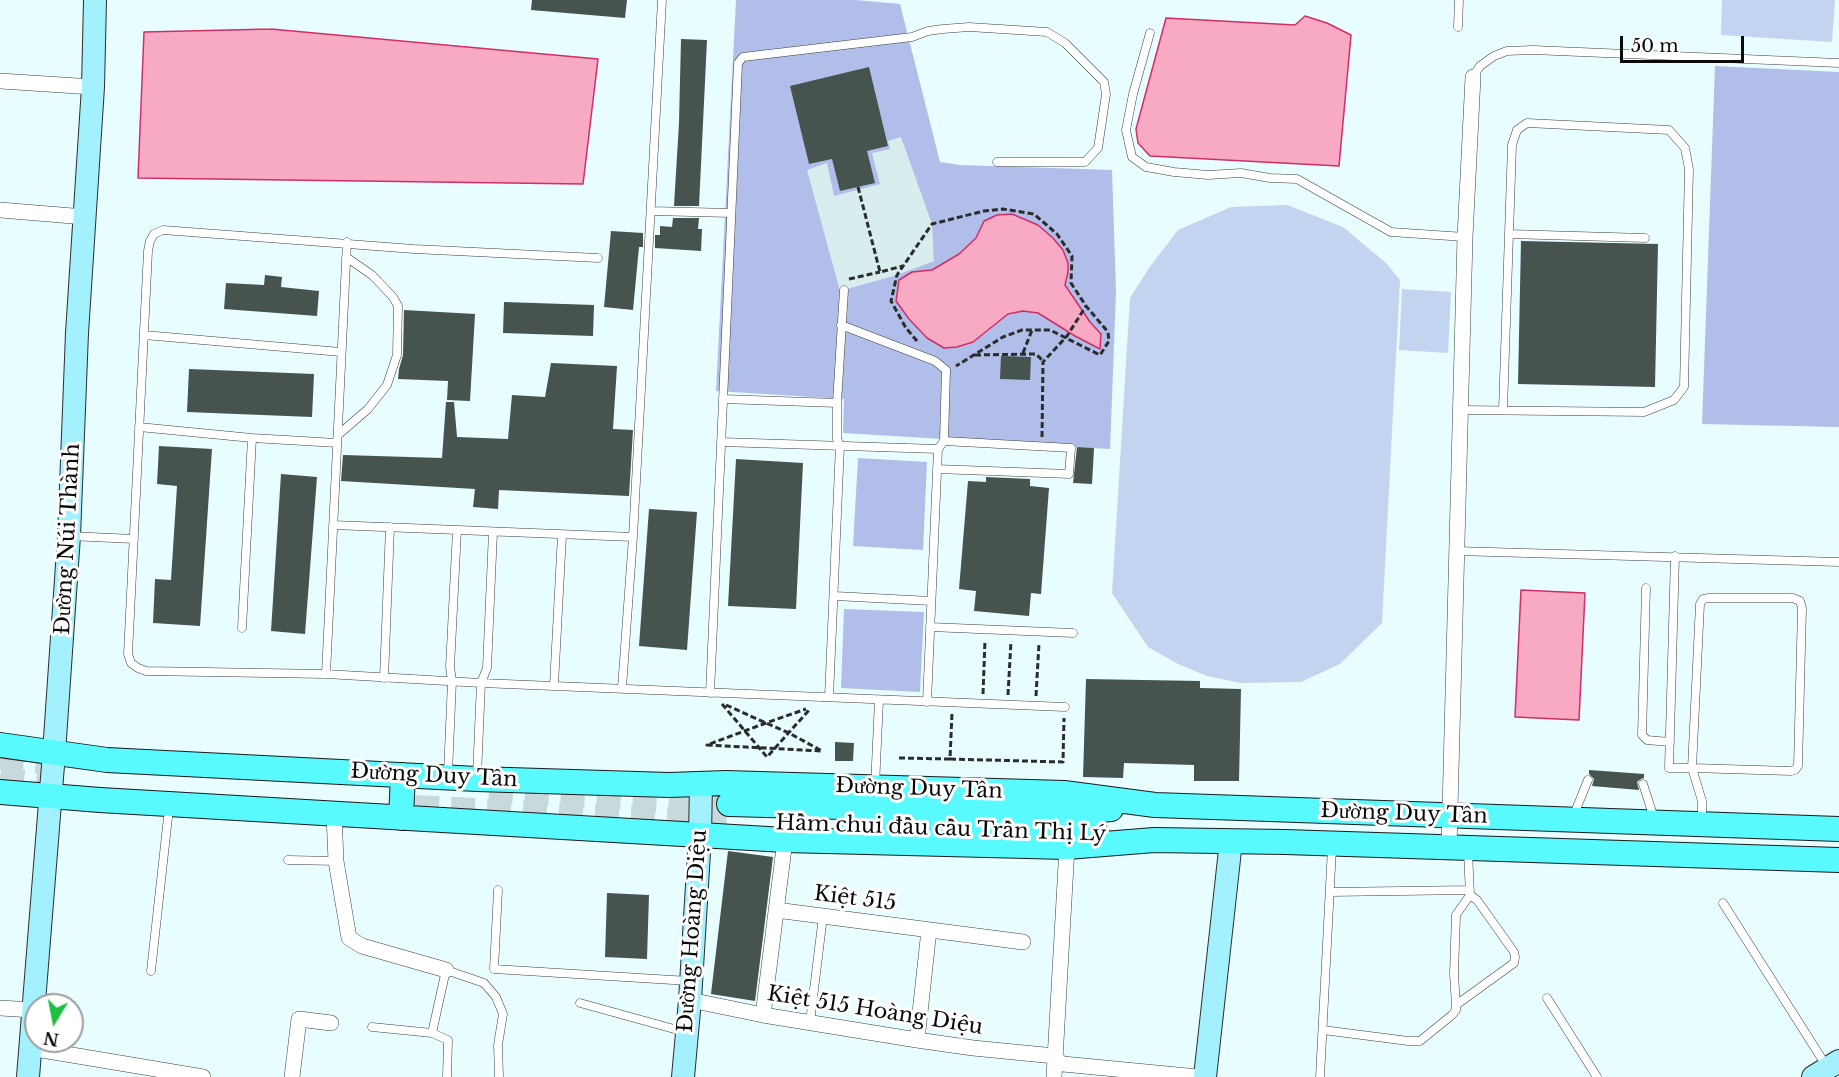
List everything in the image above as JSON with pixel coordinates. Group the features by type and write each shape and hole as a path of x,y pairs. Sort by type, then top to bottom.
{"main road":[{"name":"Đường Núi Thành","path":"34,993 69,536 77,333 93,87 95,0"},
{"name":"Đường Duy Tân","path":"0,745 107,760 448,778 1064,793 1155,805 1839,829"},
{"path":"402,818 403,775"},
{"name":"Đường Hoàng Diệu","path":"683,1077 700,836 701,784"},
{"name":"Đường Duy Tân","path":"0,792 51,797 785,840 1067,847 1154,840 1231,841 1839,860"},
{"name":"Hầm chui đầu cầu Trần Thị Lý","path":"1154,840 1068,830 729,813 1068,813 1155,805"},
{"path":"1205,1077 1231,841"},
{"name":"Đường Núi Thành","path":"28,1077 30,1053"}],"street":[{"path":"1459,847 1449,815 1465,237 1473,77"},
{"path":"0,81 93,87"},
{"path":"0,210 85,217"},
{"path":"334,814 336,861 349,938 362,946 446,969"},
{"path":"763,1015 785,840"},
{"path":"1054,1077 1067,847"},
{"name":"Kiệt 515","path":"776,910 1023,942"},
{"path":"916,1040 929,930"},
{"name":"Kiệt 515 Hoàng Diệu","path":"690,990 763,1015 916,1040 1055,1056 1063,1064 1198,1077"},
{"path":"0,1008 24,1009"},
{"path":"292,1077 299,1019 331,1023"},
{"path":"60,1053 203,1077"}],"lane":[{"path":"622,688 633,537 662,0"},
{"path":"1458,27 1459,0"},
{"path":"710,693 738,63 743,57 912,37 942,29 969,27 1047,32 1065,44 1104,82 1106,94 1098,148 1085,162 997,162"},
{"path":"1149,33 1126,130 1132,157 1146,167 1208,175 1241,173 1270,178 1297,179 1390,232 1465,237"},
{"path":"1473,77 1480,66 1494,56 1507,51 1533,50 1839,63"},
{"path":"1461,410 1644,412 1674,400 1684,387 1689,169 1685,148 1669,130 1527,123 1517,130 1512,145 1503,410"},
{"path":"651,211 731,213"},
{"path":"598,258 414,249 347,242 163,230 154,234 148,251 128,654 131,663 138,669 146,671 326,674 481,683 1065,707"},
{"path":"1509,234 1645,238"},
{"path":"326,674 347,242"},
{"path":"139,427 252,438 337,439 368,410 387,385 397,355 398,306 393,297 372,275 346,257"},
{"path":"829,698 840,445 837,439 837,403 844,290"},
{"path":"841,325 935,361 946,370 944,441 938,449 927,702"},
{"path":"144,335 341,352"},
{"path":"723,399 837,403"},
{"path":"242,628 252,438"},
{"path":"937,468 1070,474 1071,448 944,441"},
{"path":"722,442 938,449"},
{"path":"333,525 633,537"},
{"path":"384,678 390,527"},
{"path":"448,778 452,681 450,667 457,531"},
{"path":"477,779 481,683 487,668 493,532"},
{"path":"554,685 562,535"},
{"path":"69,536 134,539"},
{"path":"1456,551 1839,562"},
{"path":"1675,556 1669,768 1692,768 1791,771 1795,770 1798,766 1802,608 1800,601 1793,598 1703,599 1700,604 1692,768 1702,801 1702,824"},
{"path":"1646,588 1642,735 1647,741 1670,742"},
{"path":"835,597 931,601"},
{"path":"930,627 1073,633"},
{"path":"875,787 879,700"},
{"path":"1571,820 1588,780"},
{"path":"1643,784 1655,823"},
{"path":"152,971 169,804"},
{"path":"1320,1077 1332,843"},
{"path":"1456,1005 1514,963 1515,957 1514,952 1470,892 1459,847"},
{"path":"288,860 336,861"},
{"path":"498,890 494,969 690,990"},
{"path":"1330,892 1470,892"},
{"path":"1323,1030 1420,1041 1452,1015 1456,1010 1454,974 1456,915 1470,892"},
{"path":"1723,903 1827,1069"},
{"path":"810,1022 822,916"},
{"path":"432,1033 446,969 484,983 496,998 503,1014 498,1045 500,1071 498,1077"},
{"path":"1547,998 1597,1077"},
{"path":"580,1003 687,1032"},
{"path":"372,1027 432,1033 448,1040 447,1077"}],"path":[{"path":"858,187 880,272"},
{"path":"916,354 918,342 906,328 891,301 897,275 932,224 984,211 1003,209 1034,214 1057,234 1072,256 1071,283 1086,306 1108,332 1109,341 1100,355 1050,330 1022,330 1003,337 946,372"},
{"path":"844,290 846,280 903,266"},
{"path":"1043,362 1066,337 1086,306"},
{"path":"1023,353 1032,330"},
{"path":"973,356 1036,354 1043,362 1042,447"},
{"path":"982,704 986,630"},
{"path":"1007,705 1011,631"},
{"path":"1035,706 1039,632"},
{"path":"950,759 952,702"},
{"path":"745,731 721,703 766,723 789,733 822,751 776,748 760,748 707,746 745,731 766,723 812,707 789,733 776,748 767,757 760,748 745,731"},
{"path":"899,758 1063,762 1065,707"}],"shaded area":[{"path":"736,0 856,0 900,4 940,162 960,165 1112,170 1116,292 1110,449 843,433 844,399 716,391"},
{"path":"1722,0 1835,0 1832,42 1721,35"},
{"path":"1305,16 1327,23 1351,35 1339,166 1150,156 1138,143 1136,129 1166,18 1295,25"},
{"path":"271,29 598,59 583,184 138,178 144,32"},
{"path":"1715,66 1839,72 1839,427 1702,424"},
{"path":"901,137 932,224 934,261 897,275 840,291 807,170 827,163 834,196 880,184 872,153 890,149 888,141"},
{"path":"1287,205 1343,227 1386,263 1400,280 1382,623 1340,664 1301,682 1241,683 1207,676 1178,664 1148,647 1112,593 1130,298 1178,230 1231,207"},
{"path":"1012,214 1038,225 1063,250 1068,263 1065,285 1101,334 1100,349 1038,313 1023,311 1008,314 973,342 944,348 927,338 896,301 899,280 912,272 932,270 959,254 976,238 984,221 997,215"},
{"path":"1402,289 1451,292 1448,353 1399,350"},
{"path":"858,458 927,462 923,550 853,546"},
{"path":"1521,590 1585,593 1579,720 1515,717"},
{"path":"844,609 924,612 920,692 841,688"}],"building":[{"path":"532,0 627,0 625,18 531,10"},
{"path":"681,39 707,40 699,206 674,206"},
{"path":"869,67 888,146 867,151 875,183 840,191 832,159 809,164 790,86"},
{"path":"673,218 699,218 698,229 702,229 701,251 655,248 655,235 660,235 660,226 672,227"},
{"path":"611,231 643,233 643,247 639,247 633,310 604,307"},
{"path":"1521,241 1658,244 1655,387 1518,384"},
{"path":"265,275 282,277 281,287 319,291 317,316 224,309 226,283 264,285"},
{"path":"504,302 594,305 593,336 503,333"},
{"path":"404,310 475,314 470,401 447,400 448,381 398,379 403,355"},
{"path":"1001,356 1031,357 1030,380 1000,379"},
{"path":"551,363 617,366 613,429 633,430 629,496 499,490 498,509 473,507 475,489 341,481 343,455 442,458 446,402 454,402 457,437 508,439 512,395 545,397"},
{"path":"189,369 314,374 312,417 187,412"},
{"path":"159,446 212,449 200,626 153,623 155,579 171,580 177,486 157,484"},
{"path":"1077,447 1094,448 1092,484 1073,483"},
{"path":"736,459 803,463 796,609 728,606"},
{"path":"281,474 317,477 305,634 271,631"},
{"path":"986,477 1030,479 1030,486 1049,488 1041,594 1031,593 1029,616 974,611 976,591 959,589 968,481 986,482"},
{"path":"649,509 697,512 687,650 639,646"},
{"path":"1086,679 1200,681 1200,688 1241,689 1239,781 1194,781 1194,765 1124,763 1123,778 1083,777"},
{"path":"835,742 854,743 853,761 835,761"},
{"path":"1589,770 1644,774 1644,778 1637,782 1639,790 1592,786 1594,779 1589,774"},
{"path":"728,851 773,857 755,1001 711,994"},
{"path":"607,893 649,895 647,959 605,957"}],"tunnel":[{"path":"0,758 50,763"},
{"path":"0,779 48,785"},
{"path":"489,791 729,804"},
{"path":"415,807 729,822"}]}
